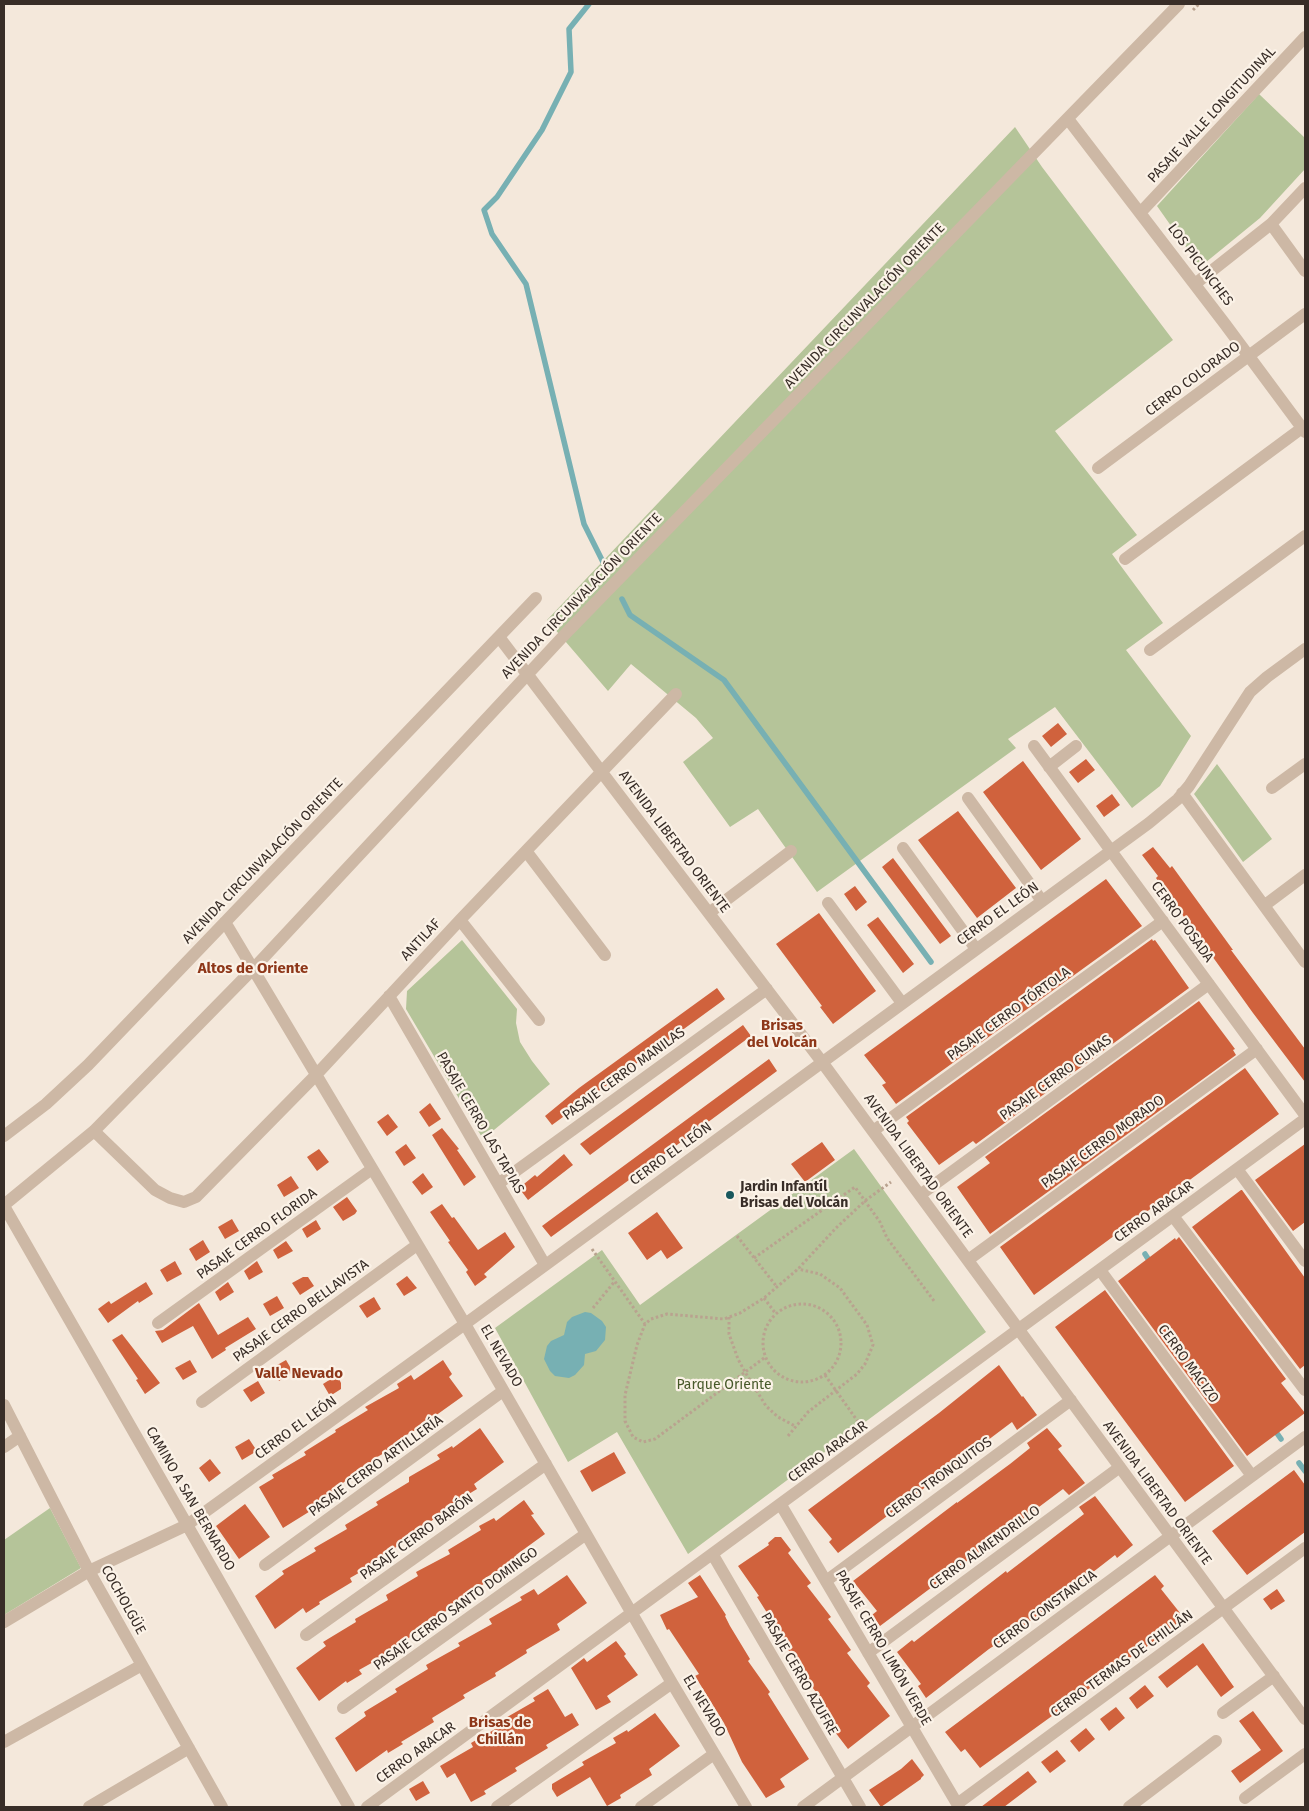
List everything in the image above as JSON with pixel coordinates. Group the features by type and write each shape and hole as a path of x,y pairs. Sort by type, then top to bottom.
{"street":[{"name":"AVENIDA CIRCUNVALACIÓN ORIENTE","path":"4,1206 94,1132 253,969 527,674 1179,4"},
{"name":"PASAJE VALLE LONGITUDINAL","path":"1140,212 1305,37"},
{"name":"LOS PICUNCHES","path":"1068,119 1304,430"},
{"path":"1195,284 1270,224 1305,188"},
{"path":"1270,224 1305,271"},
{"name":"CERRO COLORADO","path":"1098,468 1305,314"},
{"path":"1125,559 1304,430"},
{"path":"1150,650 1305,536"},
{"name":"AVENIDA CIRCUNVALACIÓN ORIENTE","path":"4,1136 46,1104 88,1065 536,598"},
{"name":"AVENIDA LIBERTAD ORIENTE","path":"499,637 822,1062 1305,1719"},
{"name":"CERRO EL LEÓN","path":"4,1622 89,1571 187,1524 465,1324 1164,812 1199,772 1250,692 1267,676 1305,648"},
{"name":"ANTILAF","path":"94,1132 155,1190 170,1198 184,1202 196,1197 316,1075 460,920 676,694"},
{"name":"CERRO POSADA","path":"1034,746 1112,850 1305,1117"},
{"path":"1049,767 1076,746"},
{"path":"1272,788 1305,764"},
{"path":"1182,793 1305,962"},
{"path":"968,798 1042,901"},
{"path":"903,848 976,949"},
{"path":"526,851 605,955"},
{"path":"710,913 792,851"},
{"path":"1265,905 1305,875"},
{"path":"828,903 902,1004"},
{"path":"460,920 539,1020"},
{"name":"PASAJE CERRO TÓRTOLA","path":"873,1131 1163,921"},
{"name":"EL NEVADO","path":"226,922 465,1324 672,1683 746,1807"},
{"name":"PASAJE CERRO CUNAS","path":"920,1195 1209,984"},
{"name":"PASAJE CERRO MANILAS","path":"498,1184 767,989"},
{"name":"PASAJE CERRO LAS TAPIAS","path":"389,996 545,1265"},
{"name":"PASAJE CERRO MORADO","path":"968,1260 1257,1049"},
{"name":"CERRO ARACAR","path":"367,1807 713,1555 1305,1117"},
{"name":"PASAJE CERRO FLORIDA","path":"158,1323 372,1169"},
{"path":"1237,1169 1305,1261"},
{"name":"CAMINO A SAN BERNARDO","path":"4,1206 349,1807"},
{"path":"1173,1216 1305,1390"},
{"name":"PASAJE CERRO BELLAVISTA","path":"202,1402 417,1244"},
{"name":"CERRO MACIZO","path":"1100,1270 1252,1476"},
{"name":"PASAJE CERRO ARTILLERÍA","path":"265,1565 503,1391"},
{"name":"CERRO TRONQUITOS","path":"826,1581 1071,1400"},
{"name":"COCHOLGÜE","path":"4,1405 89,1571 222,1807"},
{"path":"4,1447 20,1436"},
{"name":"CERRO CONSTANCIA","path":"803,1807 1305,1437"},
{"name":"PASAJE CERRO BARÓN","path":"306,1635 546,1464"},
{"name":"CERRO ALMENDRILLO","path":"868,1653 1120,1467"},
{"name":"PASAJE CERRO LIMÓN VERDE","path":"781,1504 958,1806"},
{"name":"PASAJE CERRO SANTO DOMINGO","path":"343,1708 586,1534"},
{"name":"CERRO TERMAS DE CHILLÁN","path":"958,1806 1305,1548"},
{"name":"PASAJE CERRO AZUFRE","path":"713,1555 860,1807"},
{"path":"4,1742 142,1665"},
{"path":"1223,1714 1274,1676"},
{"path":"497,1807 672,1683"},
{"path":"1129,1807 1216,1741"},
{"path":"89,1807 189,1748"},
{"path":"641,1807 714,1754"},
{"path":"1245,1798 1305,1754"}],"path":[{"path":"764,1358 655,1438 643,1442 633,1436 625,1420 625,1395 637,1345 645,1324 651,1319 668,1314 724,1319 740,1313 764,1298 777,1287 798,1269 815,1249 866,1200 904,1173"},
{"path":"754,1258 855,1187 880,1222 887,1238 934,1301"},
{"path":"583,1236 645,1324"},
{"path":"736,1236 777,1287"},
{"path":"788,1436 808,1412 857,1374 865,1364 873,1345 867,1325 840,1288 820,1274 798,1269"},
{"path":"593,1308 615,1281"},
{"path":"764,1298 776,1314"},
{"path":"805,1304 818,1308 829,1315 836,1325 840,1337 840,1350 836,1362 825,1374 818,1379 806,1382 793,1382 781,1377 772,1368 764,1358 762,1344 764,1331 776,1314 792,1305 805,1304"},
{"path":"729,1317 729,1334 738,1360 745,1372 766,1406 778,1417 795,1426"},
{"path":"825,1374 869,1439"}],"green space":[{"path":"1259,94 1305,138 1305,169 1260,218 1200,267 1157,206"},
{"path":"1015,127 1042,167 1173,340 1055,431 1137,535 1112,554 1163,623 1126,650 1191,736 1160,786 1132,808 1055,707 1008,739 1016,748 817,892 758,809 730,827 683,762 713,738 696,718 631,664 608,691 547,620"},
{"path":"1217,764 1272,839 1243,862 1194,794"},
{"path":"462,940 517,1009 516,1023 520,1042 550,1084 483,1139 406,1009 407,991"},
{"name":"Parque Oriente","path":"854,1149 986,1332 688,1554 617,1432 568,1462 495,1328 602,1250 640,1305"},
{"path":"50,1508 81,1568 4,1615 4,1540"}],"water":[{"path":"585,1312 591,1313 602,1321 606,1327 605,1340 596,1351 585,1354 584,1365 575,1375 569,1378 555,1376 544,1359 547,1346 551,1341 564,1335 567,1322 572,1317"}],"building":[{"path":"1058,723 1067,734 1051,747 1042,736"},
{"path":"1086,759 1095,770 1078,783 1069,772"},
{"path":"1023,761 1081,839 1041,870 983,792"},
{"path":"1112,794 1120,805 1104,817 1096,806"},
{"path":"958,811 1016,888 977,918 918,840"},
{"path":"1153,847 1170,868 1172,866 1233,950 1231,950 1305,1049 1305,1082 1156,878 1158,876 1142,855"},
{"path":"893,858 951,936 940,944 882,867"},
{"path":"1106,879 1142,926 896,1104 882,1085 886,1083 864,1055"},
{"path":"855,886 867,902 856,911 844,894"},
{"path":"819,913 876,991 833,1024 776,944"},
{"path":"878,917 914,964 903,973 867,925"},
{"path":"1152,939 1153,941 1155,940 1189,988 976,1144 973,1141 939,1165 907,1123 909,1121 906,1117"},
{"path":"717,988 725,999 552,1125 545,1116 579,1088"},
{"path":"1199,1001 1235,1049 1233,1050 1236,1055 990,1234 957,1187 990,1163 985,1157"},
{"path":"743,1025 751,1036 590,1155 580,1144"},
{"path":"769,1059 777,1071 696,1131 551,1237 542,1226"},
{"path":"1245,1068 1279,1114 1034,1295 1000,1247"},
{"path":"430,1103 441,1119 429,1127 419,1112"},
{"path":"388,1114 398,1127 387,1136 377,1122"},
{"path":"442,1128 459,1149 457,1150 476,1177 464,1186 432,1135"},
{"path":"822,1142 835,1160 805,1182 791,1164"},
{"path":"406,1144 416,1158 404,1166 395,1152"},
{"path":"1305,1144 1305,1222 1293,1231 1255,1180"},
{"path":"319,1149 329,1162 317,1171 307,1157"},
{"path":"564,1154 573,1165 528,1200 519,1188 535,1175 537,1177"},
{"path":"423,1173 433,1187 422,1195 412,1182"},
{"path":"291,1176 299,1188 284,1197 277,1185"},
{"path":"1241,1190 1305,1278 1305,1365 1300,1369 1192,1227"},
{"path":"347,1197 357,1211 343,1221 333,1207"},
{"path":"442,1204 478,1250 505,1232 515,1247 484,1274 487,1277 475,1286 466,1272 468,1270 430,1212"},
{"path":"657,1212 683,1248 667,1259 661,1250 647,1260 628,1233"},
{"path":"232,1219 239,1231 225,1239 218,1227"},
{"path":"316,1220 321,1229 307,1238 302,1229"},
{"path":"1179,1237 1286,1379 1281,1383 1305,1413 1247,1456 1118,1281 1175,1238 1176,1240"},
{"path":"203,1240 210,1252 196,1261 189,1249"},
{"path":"286,1241 293,1251 278,1259 273,1250"},
{"path":"175,1261 182,1274 167,1282 160,1270"},
{"path":"257,1261 263,1272 249,1280 244,1271"},
{"path":"407,1276 417,1288 404,1296 396,1284"},
{"path":"303,1277 308,1277 314,1286 300,1295 292,1283"},
{"path":"146,1282 153,1294 139,1303 138,1301 108,1323 98,1309 109,1301 111,1304"},
{"path":"228,1282 234,1292 220,1301 215,1292"},
{"path":"1105,1290 1234,1466 1185,1502 1055,1327"},
{"path":"277,1296 284,1308 270,1316 263,1304"},
{"path":"374,1297 381,1309 367,1318 359,1306"},
{"path":"199,1303 218,1335 248,1317 256,1329 225,1348 226,1350 212,1359 193,1326 162,1343 155,1331 163,1330"},
{"path":"122,1334 160,1383 145,1394 136,1380 138,1379 112,1340"},
{"path":"190,1360 197,1372 183,1380 175,1368"},
{"path":"286,1360 293,1372 279,1381 272,1368"},
{"path":"443,1360 452,1374 449,1377 463,1396 435,1416 436,1418 403,1437 405,1441 372,1460 374,1464 341,1484 342,1487 310,1506 312,1510 283,1528 259,1487 274,1478 272,1475 306,1455 304,1452 336,1432 335,1430 368,1410 365,1407 399,1388 397,1384 411,1375 414,1380"},
{"path":"999,1365 1037,1415 1017,1430 1012,1422 838,1553 829,1542 832,1539 808,1510 939,1413"},
{"path":"337,1375 341,1383 341,1389 330,1396 323,1384"},
{"path":"258,1381 265,1393 251,1402 243,1390"},
{"path":"480,1428 504,1462 474,1484 477,1489 444,1509 446,1512 413,1532 415,1536 381,1556 383,1559 350,1578 352,1582 319,1602 320,1604 306,1613 303,1608 275,1629 255,1596 284,1574 282,1571 316,1551 314,1548 347,1529 345,1525 378,1505 376,1502 409,1482 409,1477 440,1459 437,1455 452,1446 453,1448"},
{"path":"1047,1428 1062,1446 1058,1449 1085,1483 1069,1495 1063,1489 880,1626 872,1615 877,1611 853,1581 1010,1464 1030,1448 1027,1443"},
{"path":"249,1439 257,1451 242,1460 235,1447"},
{"path":"614,1452 626,1473 592,1492 580,1471"},
{"path":"210,1459 221,1473 209,1482 199,1468"},
{"path":"1294,1470 1305,1485 1305,1532 1247,1575 1212,1531"},
{"path":"1095,1496 1133,1545 1117,1558 1115,1555 926,1698 918,1686 921,1684 897,1652 912,1640 914,1642 1084,1514 1079,1507"},
{"path":"524,1500 534,1514 531,1515 545,1534 516,1555 518,1559 485,1578 487,1582 454,1602 456,1605 423,1625 425,1628 392,1648 393,1651 359,1670 362,1674 347,1683 346,1681 319,1701 296,1668 326,1646 323,1642 356,1622 355,1619 388,1600 386,1595 418,1576 416,1572 450,1554 448,1550 481,1530 479,1526 494,1518 496,1521"},
{"path":"245,1504 270,1537 239,1559 216,1526"},
{"path":"775,1537 781,1537 791,1550 788,1553 811,1583 807,1586 831,1617 828,1619 851,1650 847,1653 870,1683 867,1686 890,1716 848,1749 835,1732 839,1730 816,1699 819,1696 796,1666 798,1664 776,1632 778,1630 757,1597 759,1596 738,1566 769,1545 768,1543"},
{"path":"567,1575 587,1603 557,1624 560,1630 526,1650 527,1653 495,1673 496,1676 463,1695 465,1698 432,1718 434,1722 401,1742 403,1744 388,1753 387,1750 356,1772 335,1738 366,1716 364,1712 397,1692 395,1689 428,1669 426,1665 460,1646 458,1643 492,1624 489,1619 522,1600 520,1597 534,1589 538,1595"},
{"path":"700,1575 726,1615 730,1626 750,1659 748,1661 770,1692 768,1694 809,1759 780,1779 785,1787 766,1798 742,1762 724,1723 695,1676 699,1674 669,1629 667,1630 660,1615 698,1597 688,1583"},
{"path":"1155,1575 1164,1586 1161,1589 1184,1618 980,1768 965,1749 961,1752 945,1732"},
{"path":"1277,1589 1285,1601 1271,1610 1263,1599"},
{"path":"616,1641 638,1675 607,1696 611,1702 596,1710 571,1668 584,1658 587,1662"},
{"path":"1203,1643 1234,1687 1221,1697 1197,1665 1167,1688 1158,1677"},
{"path":"1145,1685 1154,1696 1137,1709 1129,1698"},
{"path":"548,1689 565,1717 572,1713 579,1725 546,1745 548,1748 515,1768 517,1771 484,1791 486,1794 471,1802 455,1773 447,1778 440,1766 473,1747 471,1743 504,1724 502,1720 535,1701 533,1698"},
{"path":"1116,1707 1125,1718 1109,1731 1100,1719"},
{"path":"1253,1711 1283,1751 1240,1783 1231,1771 1261,1750 1239,1721"},
{"path":"655,1713 680,1746 649,1769 652,1775 620,1795 621,1798 607,1806 590,1777 557,1797 552,1789 552,1784 584,1765 582,1762 616,1743 613,1738 627,1730 628,1732"},
{"path":"1086,1728 1095,1739 1079,1752 1070,1741"},
{"path":"1057,1750 1066,1761 1050,1773 1041,1762"},
{"path":"912,1759 924,1775 881,1807 869,1790 901,1769"},
{"path":"1028,1771 1037,1782 1004,1807 981,1807"},
{"path":"423,1781 430,1793 416,1801 409,1789"}],"waterway":[{"path":"589,4 569,29 571,72 542,130 497,197 484,210 492,234 526,284 584,524 606,568"},
{"path":"622,599 630,615 724,680 931,962"},
{"path":"1145,1254 1152,1265"},
{"path":"1274,1429 1281,1439"},
{"path":"1299,1463 1305,1471"}],"place":[{"name":"Jardin Infantíl Brisas del Volcán","path":"730,1195"}],"district":[{"name":"Altos de Oriente","path":"253,969"},
{"name":"Brisas del Volcán","path":"782,1034"},
{"name":"Valle Nevado","path":"299,1374"},
{"name":"Brisas de Chillán","path":"500,1732"}]}
